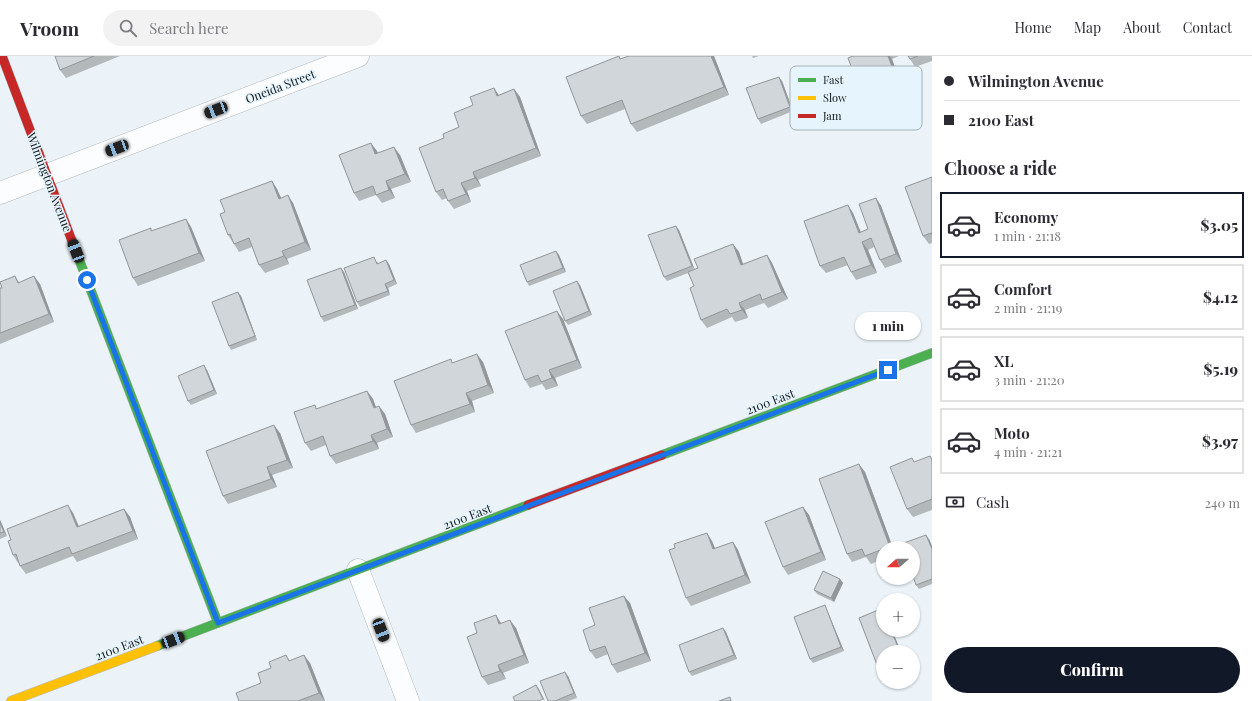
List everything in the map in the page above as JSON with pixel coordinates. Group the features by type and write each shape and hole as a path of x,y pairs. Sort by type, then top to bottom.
{"street":[{"name":"Wilmington Avenue","path":"2,56 218,623"},
{"name":"Oneida Street","path":"0,193 358,56"},
{"name":"2100 East","path":"11,701 932,353"},
{"path":"358,570 408,701"}],"building":[{"path":"55,56 94,56 60,70"},
{"path":"619,56 620,59 629,56 711,56 724,87 631,124 622,100 581,116 566,77"},
{"path":"853,56 888,56 892,66 851,66 848,58"},
{"path":"908,56 918,56 910,59"},
{"path":"779,77 790,107 758,119 746,88"},
{"path":"494,88 497,96 514,89 536,148 473,172 475,178 461,183 466,194 448,201 443,189 436,192 419,148 444,138 443,134 459,127 454,113 473,105 470,97"},
{"path":"371,143 375,154 394,147 405,174 386,181 389,190 376,195 373,186 354,193 339,155"},
{"path":"932,177 932,235 931,233 923,236 905,187"},
{"path":"272,181 279,199 288,195 305,242 282,251 284,256 259,265 249,238 234,244 230,234 228,235 220,214 225,212 220,200"},
{"path":"876,198 896,254 880,260 871,238 862,242 871,265 851,272 844,257 820,266 804,221 848,205 859,233 868,229 859,204"},
{"path":"186,219 199,253 133,278 119,240 151,228 151,231"},
{"path":"676,226 692,266 664,277 648,235"},
{"path":"733,244 741,265 767,255 782,292 762,300 760,294 739,303 742,310 730,314 727,309 701,320 690,288 694,286 688,272 698,268 694,259"},
{"path":"556,251 563,268 527,282 520,265"},
{"path":"374,257 377,264 386,260 394,280 385,284 388,291 357,302 344,268"},
{"path":"341,268 355,305 321,317 307,280"},
{"path":"15,276 18,283 34,276 49,314 0,333 0,288 2,288 0,282"},
{"path":"577,281 589,311 565,321 553,291"},
{"path":"238,292 255,336 229,346 212,302"},
{"path":"557,311 577,360 549,370 552,378 541,382 538,375 525,380 505,331"},
{"path":"477,354 488,385 466,393 470,404 411,425 394,381 451,359 452,363"},
{"path":"204,365 214,390 188,401 178,376"},
{"path":"367,391 374,408 379,406 387,429 371,435 373,441 330,456 323,436 305,443 294,412 315,405 316,409"},
{"path":"274,425 287,460 267,467 271,479 223,496 206,451"},
{"path":"930,456 932,460 932,499 907,509 890,467 912,458 914,462"},
{"path":"859,464 888,541 876,541 876,552 865,556 862,549 847,554 819,479"},
{"path":"68,505 77,527 124,509 133,531 72,554 69,547 20,566 16,554 13,555 8,541 11,540 7,529"},
{"path":"803,507 821,552 783,567 765,522"},
{"path":"0,523 4,532 0,533"},
{"path":"707,533 713,549 733,542 745,575 686,598 669,550 675,548 674,544"},
{"path":"926,535 932,549 932,579 920,584 920,541 909,541"},
{"path":"823,571 840,579 831,598 814,590"},
{"path":"624,596 645,653 612,665 605,646 590,651 583,630 595,625 589,608"},
{"path":"825,605 841,647 810,659 794,617"},
{"path":"876,611 876,637 894,637 897,645 876,645 876,662 859,618"},
{"path":"496,615 499,624 510,620 524,655 498,665 500,671 482,677 467,637 477,633 474,623"},
{"path":"723,628 734,655 689,672 679,645"},
{"path":"286,655 289,661 304,655 319,693 298,701 239,701 236,693 261,683 258,673 271,668 269,662"},
{"path":"565,672 574,693 555,701 548,701 540,681"},
{"path":"536,685 543,699 539,701 515,701 513,697"},
{"path":"730,697 731,701 719,701"}],"traffic: fast":[{"path":"72,241 218,623"},
{"path":"662,455 932,353"},
{"path":"157,646 528,505"}],"traffic: slow":[{"path":"11,701 157,646"}],"traffic: jam":[{"path":"2,56 72,241"},
{"path":"528,505 662,455"}],"route":[{"path":"87,280 218,623 888,370"}]}
